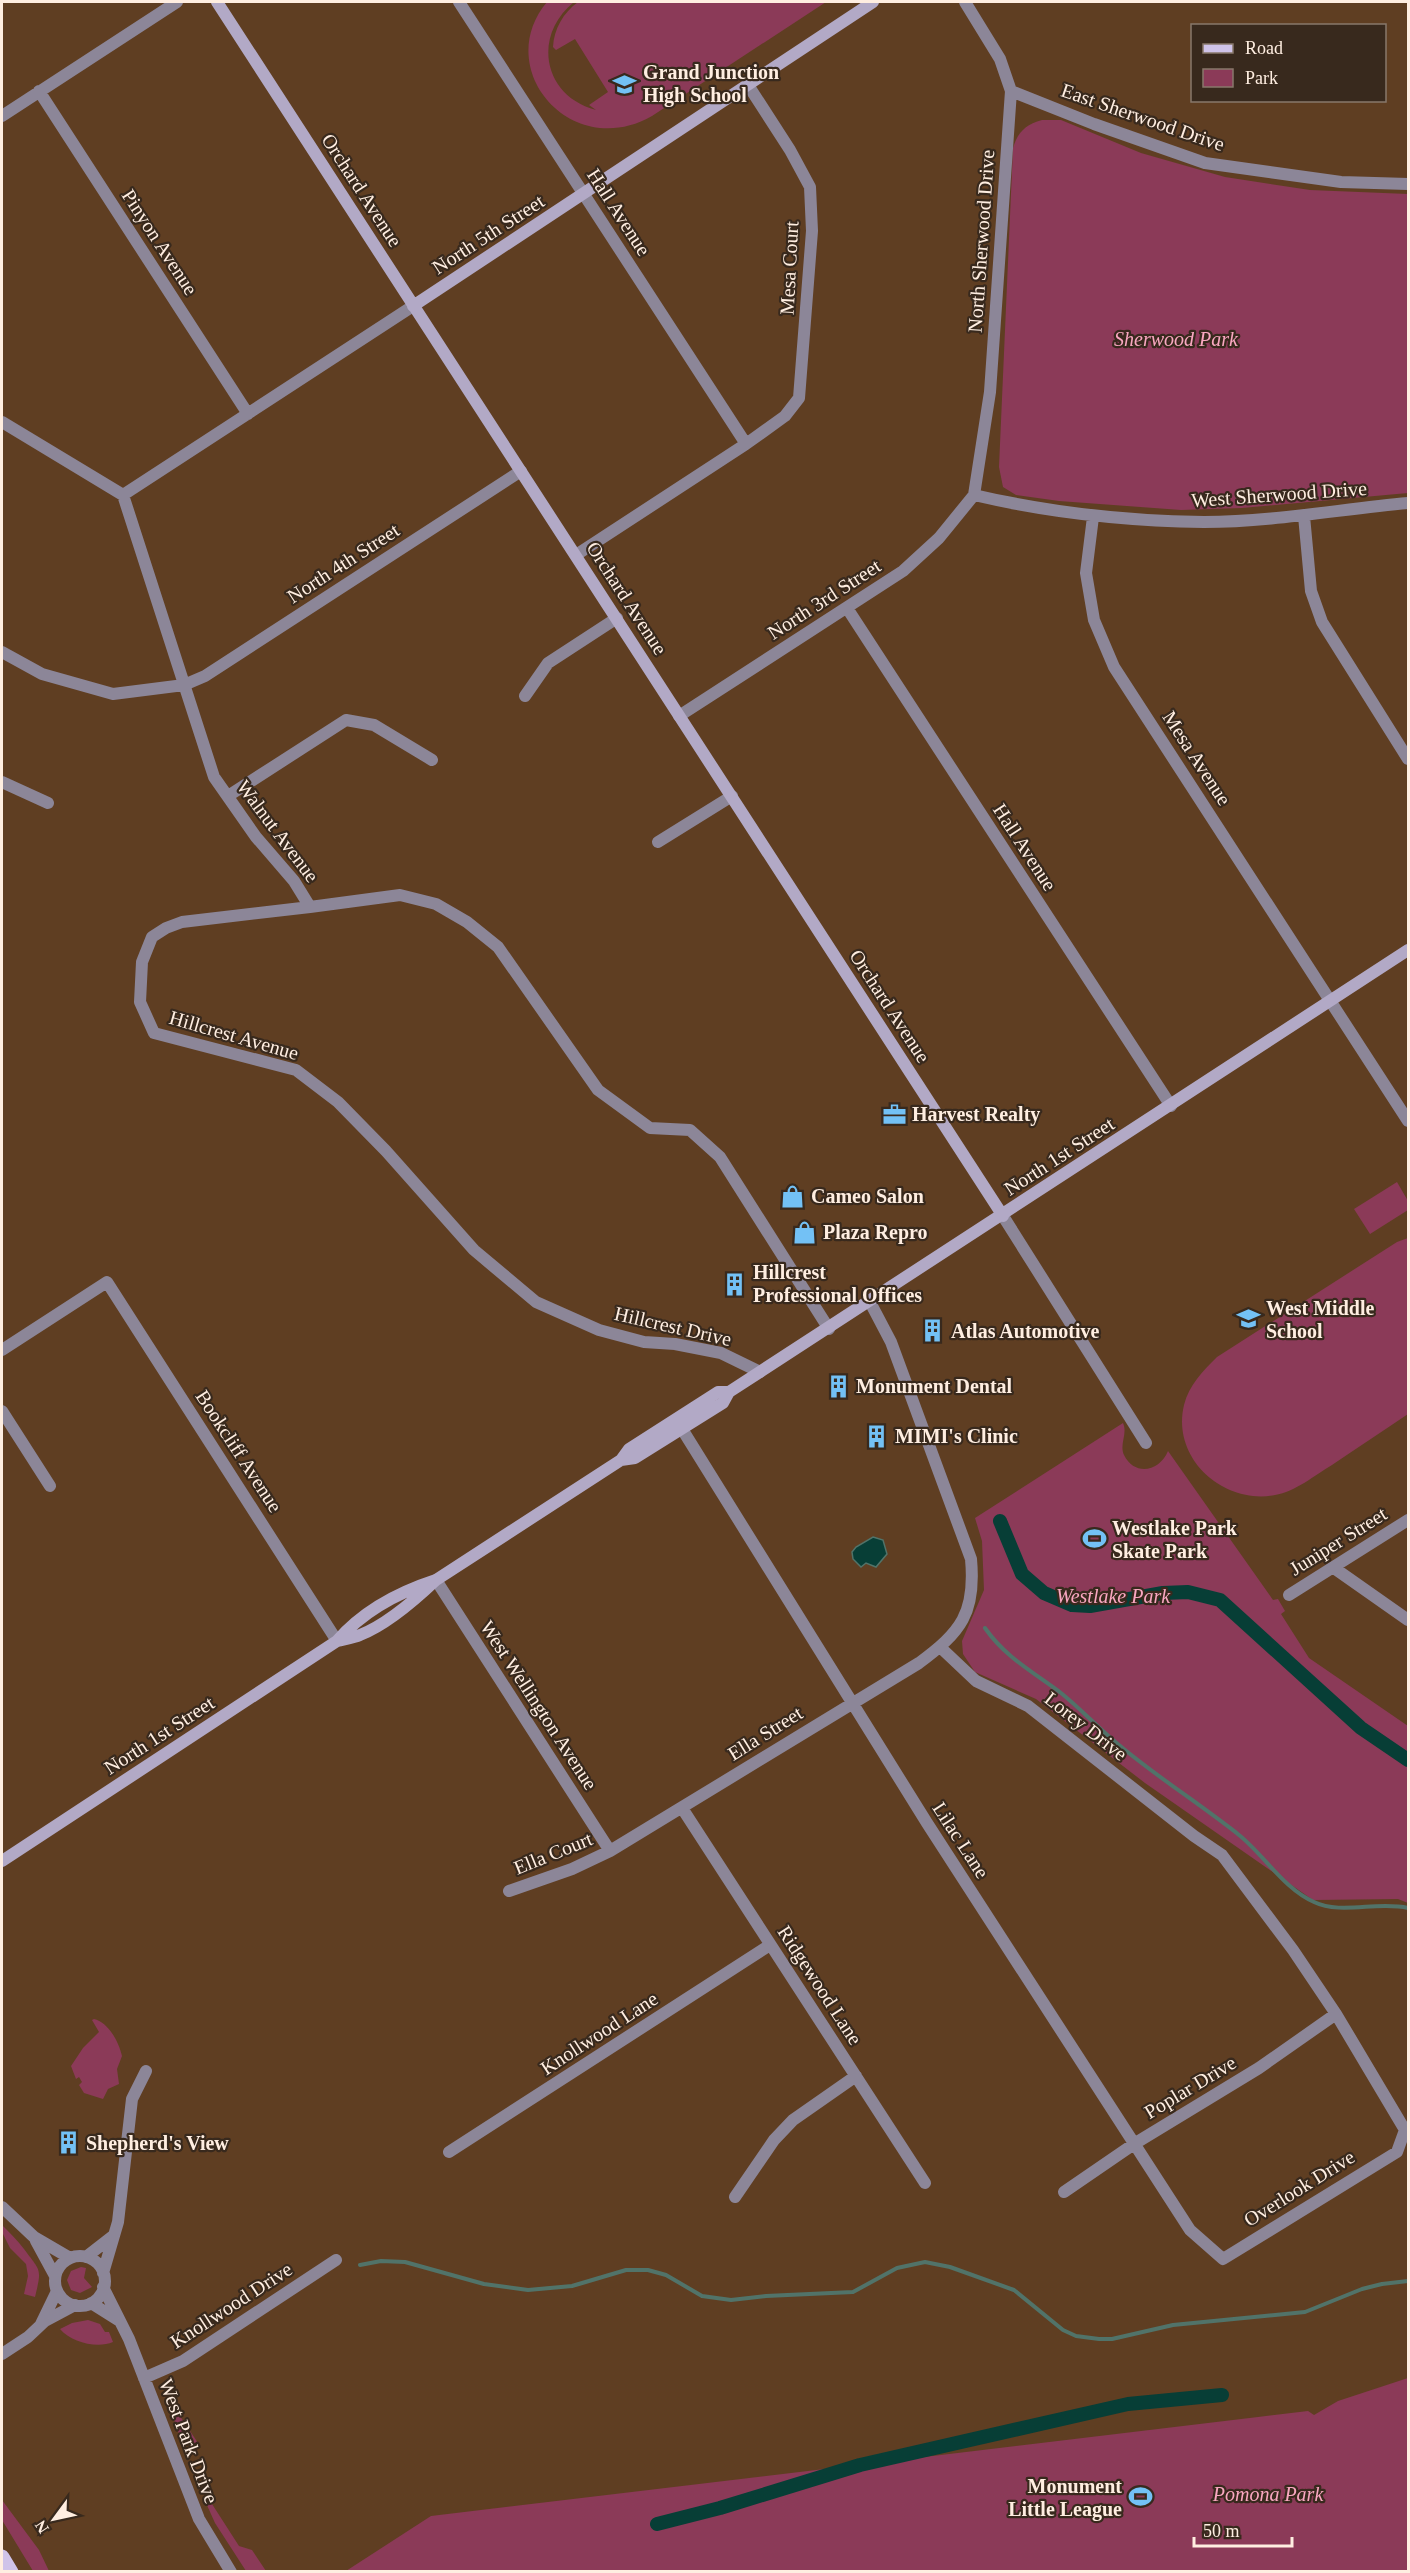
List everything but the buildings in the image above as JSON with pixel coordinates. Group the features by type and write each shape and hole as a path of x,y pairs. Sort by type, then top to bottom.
{"main road":[{"path":"2,2557 11,2571"}],"street":[{"path":"2,116 177,2"},
{"name":"Orchard Avenue","path":"218,2 1003,1216"},
{"name":"Hall Avenue","path":"459,2 746,444"},
{"name":"North 5th Street","path":"123,495 873,2"},
{"name":"North Sherwood Drive","path":"965,2 1000,59 1011,91 990,392 974,495"},
{"name":"Mesa Court","path":"746,444 785,416 799,398 812,231 810,188 790,150 748,85"},
{"name":"Pinyon Avenue","path":"39,91 248,414"},
{"name":"East Sherwood Drive","path":"1011,91 1094,124 1205,163 1341,182 1408,184"},
{"path":"2,422 123,495"},
{"path":"576,555 746,444"},
{"name":"North 4th Street","path":"2,652 42,674 113,694 184,685 205,676 521,471"},
{"name":"Walnut Avenue","path":"123,495 214,777 255,837 294,881 310,907 400,895 435,904 474,928 498,947 598,1090 650,1128 690,1130 720,1157 829,1329"},
{"name":"West Sherwood Drive","path":"974,495 1034,509 1093,517 1206,522 1304,516 1408,503"},
{"name":"North 3rd Street","path":"679,716 903,571 939,537 974,495"},
{"path":"1304,516 1311,591 1322,622 1408,759"},
{"name":"Mesa Avenue","path":"1093,517 1086,573 1094,620 1114,667 1408,1121"},
{"name":"Hall Avenue","path":"846,608 1171,1106"},
{"path":"525,696 548,663 617,618"},
{"path":"228,796 345,720 374,725 432,760"},
{"path":"2,782 48,803"},
{"path":"658,842 732,796"},
{"name":"Hillcrest Avenue","path":"310,907 182,922 152,937 142,962 140,1002 154,1033 296,1071 338,1102 386,1151 474,1250 515,1285"},
{"name":"North 1st Street","path":"621,1460 635,1458 723,1404 729,1392 1003,1216 1408,950"},
{"path":"1003,1216 1146,1443"},
{"name":"Bookcliff Avenue","path":"2,1350 107,1282 337,1641"},
{"name":"Hillcrest Drive","path":"515,1285 536,1302 598,1330 644,1342 675,1344 721,1353 760,1372"},
{"path":"870,1302 891,1342 971,1558 972,1592 966,1613 955,1634 940,1647"},
{"name":"North 1st Street","path":"2,1861 337,1641 353,1623 405,1590 435,1580 621,1460 629,1449 710,1397 718,1392 729,1392"},
{"path":"2,1412 50,1486"},
{"name":"Lilac Lane","path":"682,1429 851,1703 1134,2144 1191,2230 1223,2259"},
{"name":"Juniper Street","path":"1288,1595 1408,1520"},
{"path":"1334,1568 1408,1620"},
{"name":"West Wellington Avenue","path":"435,1580 610,1851"},
{"name":"Ella Street","path":"610,1851 919,1663 940,1647"},
{"name":"Lorey Drive","path":"940,1647 975,1681 1028,1706 1194,1836 1222,1855 1293,1950 1336,2014 1405,2130 1397,2152"},
{"name":"Ridgewood Lane","path":"682,1808 925,2183"},
{"name":"Ella Court","path":"509,1891 572,1869 610,1851"},
{"name":"Knollwood Lane","path":"449,2152 770,1945"},
{"name":"Poplar Drive","path":"1064,2192 1134,2144 1259,2068 1336,2014"},
{"path":"2,2354 28,2337 41,2325 75,2305 92,2303 98,2297 103,2287 103,2274 118,2222 132,2099 146,2071"},
{"path":"735,2197 774,2140 793,2121 856,2076"},
{"name":"Overlook Drive","path":"1223,2259 1397,2152"},
{"path":"2,2207 34,2237 70,2258 86,2257 113,2236"},
{"path":"34,2237 55,2276 57,2291 41,2325"},
{"path":"86,2257 100,2266 103,2274"},
{"path":"55,2276 58,2268 70,2258"},
{"name":"Knollwood Drive","path":"144,2378 183,2361 336,2260"},
{"name":"West Park Drive","path":"103,2287 129,2339 199,2519 231,2571"},
{"path":"57,2291 68,2302 75,2305"},
{"name":"West Park Drive","path":"92,2303 118,2321"}],"green space":[{"name":"Grand Junction High School","path":"547,2 574,2 561,16 552,31 549,63 555,79 564,92 578,103 596,110 589,105 608,92 575,39 556,50 553,47 560,22 578,2 826,2 652,116 622,127 594,127 569,118 548,101 535,80 529,55 532,28"},
{"name":"Sherwood Park","path":"1042,120 1061,120 1141,153 1225,177 1310,190 1408,194 1408,493 1242,508 1181,510 1059,501 1016,495 1003,487 999,467 1013,148 1023,130"},
{"path":"1397,1182 1408,1201 1408,1210 1370,1234 1354,1209"},
{"path":"1408,1238 1408,1414 1305,1483 1282,1493 1256,1496 1237,1493 1220,1485 1206,1474 1194,1460 1186,1443 1182,1425 1186,1398 1202,1373 1217,1357 1397,1242"},
{"name":"Westlake Park","path":"1123,1423 1125,1431 1123,1451 1129,1462 1141,1469 1147,1469 1159,1463 1168,1451 1273,1600 1278,1599 1285,1611 1281,1614 1309,1658 1408,1726 1408,1903 1398,1899 1313,1900 1145,1783 1036,1699 975,1672 963,1654 962,1641 984,1590 982,1541 975,1518"},
{"path":"92,2020 104,2024 112,2033 122,2056 117,2069 119,2084 108,2089 103,2099 84,2093 79,2085 82,2082 79,2077 76,2079 71,2066 83,2048 99,2032"},
{"path":"2,2225 37,2267 39,2280 35,2297 24,2294 28,2276 26,2264 10,2248 2,2232"},
{"path":"81,2267 86,2268 84,2278 92,2287 80,2293 71,2290 67,2280 71,2271"},
{"path":"88,2320 100,2324 105,2332 109,2332 113,2342 100,2345 85,2343 71,2338 60,2329 72,2323"},
{"name":"Pomona Park","path":"1408,2378 1408,2571 346,2571 431,2516 1308,2411 1314,2415 1338,2401"},
{"path":"164,2392 198,2443 197,2445 183,2445"},
{"path":"2,2500 39,2550 49,2571 33,2571 2,2520"},
{"path":"206,2503 212,2504 239,2546 252,2550 266,2571 246,2571 215,2523"}],"water":[{"path":"873,1537 883,1540 887,1554 876,1567 866,1563 861,1567 853,1559 852,1552"}],"waterway":[{"path":"1000,1521 1022,1574 1044,1593 1072,1605 1090,1606 1163,1593 1188,1592 1220,1600 1361,1728 1408,1760"},
{"path":"985,1628 1010,1656 1061,1693 1119,1745 1239,1835 1293,1889 1303,1896 1325,1906 1408,1908"},
{"path":"360,2265 381,2261 405,2262 484,2284 528,2290 572,2286 626,2270 648,2270 666,2275 702,2296 731,2300 853,2292 897,2268 925,2262 950,2267 1014,2290 1063,2330 1076,2336 1099,2339 1112,2339 1173,2325 1305,2312 1362,2289 1408,2281"},
{"path":"657,2524 720,2508 860,2465 1128,2404 1222,2395"}],"place":[{"name":"Grand Junction High School","path":"625,84"},
{"name":"Harvest Realty","path":"894,1114"},
{"name":"Cameo Salon","path":"793,1196"},
{"name":"Plaza Repro","path":"805,1232"},
{"name":"Hillcrest Professional Offices","path":"735,1284"},
{"name":"West Middle School","path":"1248,1319"},
{"name":"Atlas Automotive","path":"933,1331"},
{"name":"Monument Dental","path":"838,1386"},
{"name":"MIMI's Clinic","path":"877,1436"},
{"name":"Westlake Park Skate Park","path":"1094,1539"},
{"name":"Shepherd's View","path":"68,2143"},
{"name":"Monument Little League","path":"1140,2497"}]}
